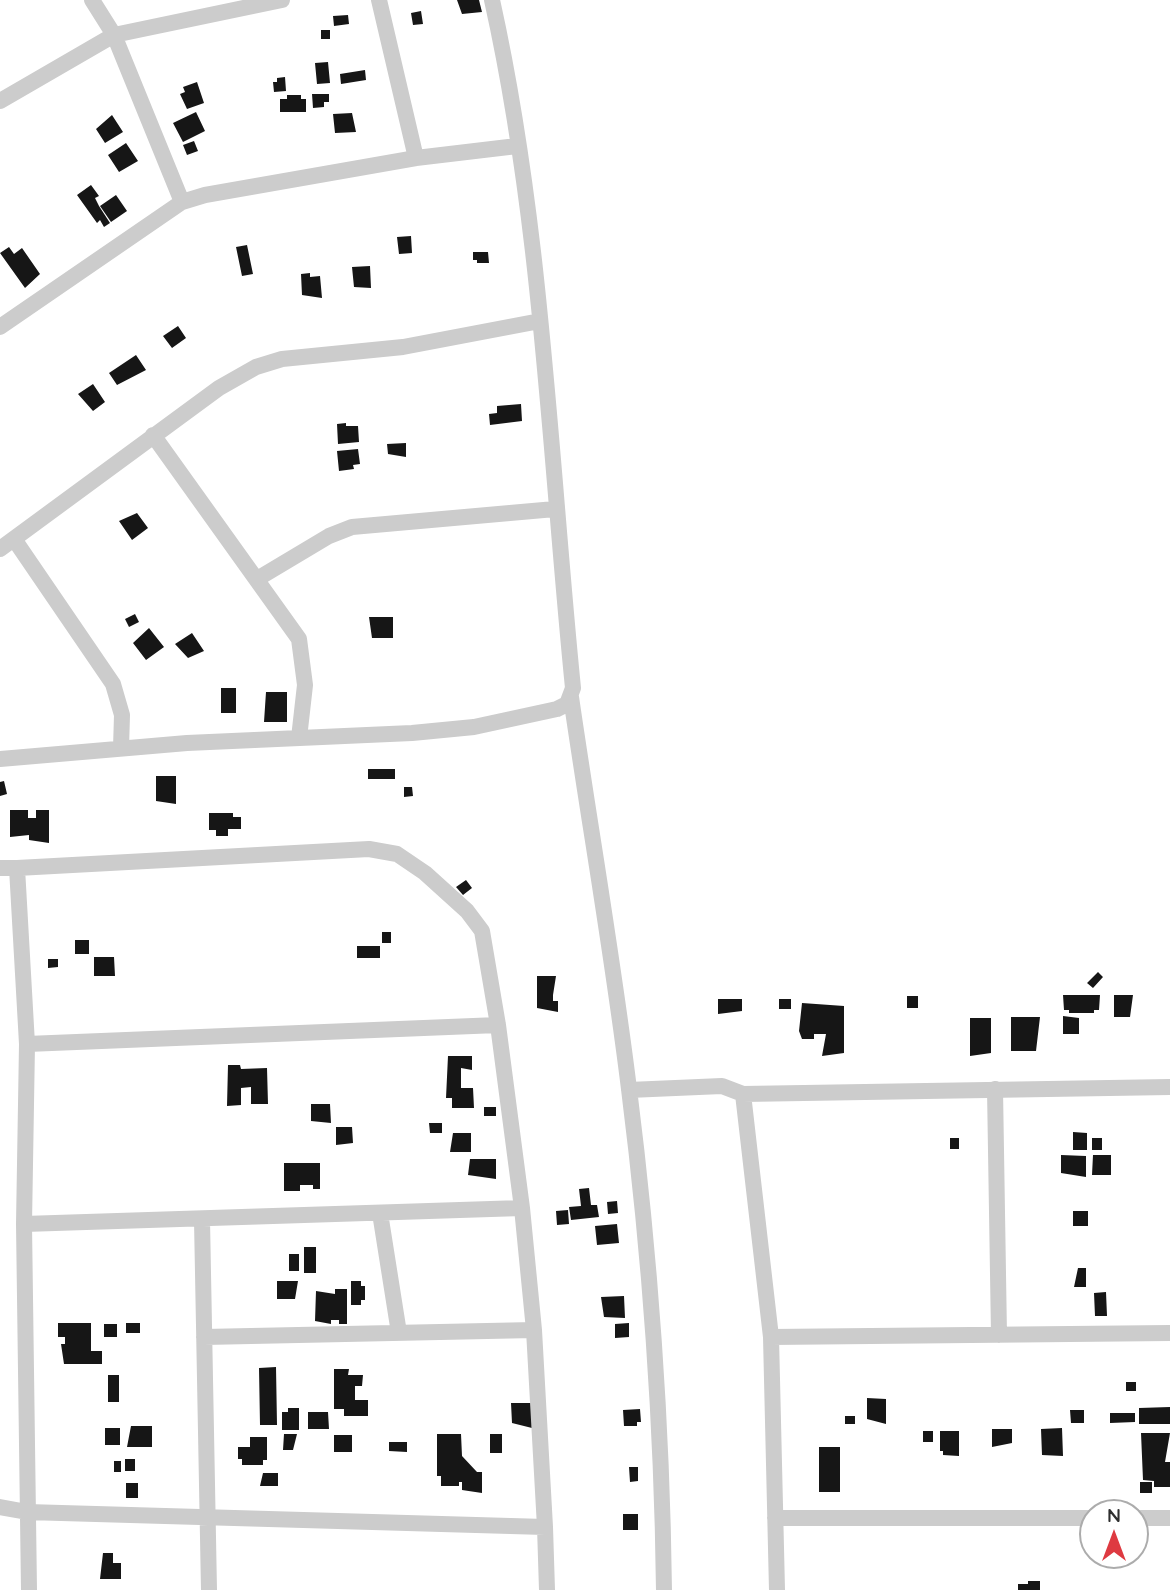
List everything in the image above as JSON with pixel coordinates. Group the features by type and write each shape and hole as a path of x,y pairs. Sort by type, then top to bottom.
{"street":[{"path":"92,0 114,35 182,202"},
{"path":"0,101 114,35 282,0"},
{"path":"379,0 416,158"},
{"path":"0,759 121,748 474,727 557,709 567,704 573,688 540,321 512,88 492,0"},
{"path":"0,327 182,202 205,195 416,158 517,146"},
{"path":"0,549 219,388 256,367 282,359 403,347 540,321"},
{"path":"153,435 299,639 305,685 299,738"},
{"path":"257,579 329,536 352,527 555,509"},
{"path":"14,539 113,684 122,715 121,748"},
{"path":"571,697 629,1090 652,1314 663,1514 664,1590"},
{"path":"0,868 369,849 397,854 441,885 482,931 498,1025 522,1208 534,1331 547,1590"},
{"path":"17,867 27,1044 24,1224 29,1590"},
{"path":"27,1044 498,1025"},
{"path":"629,1090 722,1086 743,1094 1170,1087"},
{"path":"995,1089 999,1335"},
{"path":"743,1094 771,1337 777,1590"},
{"path":"24,1224 522,1208"},
{"path":"380,1213 399,1333"},
{"path":"202,1220 209,1590"},
{"path":"204,1337 534,1331"},
{"path":"771,1337 1170,1333"},
{"path":"0,1507 27,1512 545,1527"},
{"path":"775,1518 1079,1518"},
{"path":"1149,1518 1170,1518"}],"building":[{"path":"457,0 479,0 482,12 462,14"},
{"path":"421,11 423,24 413,25 411,13"},
{"path":"348,15 349,24 334,26 333,16"},
{"path":"321,30 330,30 330,39 321,39"},
{"path":"328,62 330,83 317,84 315,63"},
{"path":"365,70 366,80 341,84 340,74"},
{"path":"285,77 286,91 274,92 273,82 277,82 277,78"},
{"path":"197,82 204,103 187,109 180,94 185,92 183,87"},
{"path":"312,94 329,94 329,102 324,102 324,107 313,108"},
{"path":"287,95 301,95 301,99 306,99 306,112 280,112 280,99 287,99"},
{"path":"196,112 205,131 183,142 173,123"},
{"path":"352,113 356,132 335,133 333,114"},
{"path":"112,115 123,132 105,143 96,129"},
{"path":"194,141 198,151 187,155 183,145"},
{"path":"126,143 138,161 119,172 108,155"},
{"path":"91,185 99,196 95,198 99,206 110,223 104,227 100,220 97,223 77,195"},
{"path":"116,195 127,211 111,222 100,206"},
{"path":"411,236 412,253 399,254 397,237"},
{"path":"247,245 253,274 242,276 236,247"},
{"path":"9,247 14,254 22,248 40,274 25,288 0,253"},
{"path":"473,252 488,252 489,263 477,263 477,260 473,260"},
{"path":"370,266 371,288 354,287 352,267"},
{"path":"310,273 310,277 320,276 322,298 302,295 301,274"},
{"path":"178,326 186,338 172,348 163,336"},
{"path":"136,355 146,370 117,385 109,373"},
{"path":"93,384 105,402 93,411 78,394"},
{"path":"521,404 522,421 490,425 489,414 497,413 497,406"},
{"path":"346,423 346,426 358,426 359,442 338,444 337,424"},
{"path":"406,443 406,457 388,454 387,444"},
{"path":"358,449 360,464 353,465 354,469 339,471 337,451"},
{"path":"137,513 148,528 132,540 119,521"},
{"path":"135,614 139,622 129,627 125,619"},
{"path":"369,617 393,617 393,638 372,638"},
{"path":"149,628 164,647 146,660 133,643"},
{"path":"192,633 204,651 188,658 175,644"},
{"path":"221,688 236,688 236,713 221,713"},
{"path":"266,692 287,692 287,722 264,722"},
{"path":"368,769 395,769 395,779 368,779"},
{"path":"156,776 176,776 176,804 156,801"},
{"path":"4,781 7,794 0,796 0,782"},
{"path":"404,787 412,787 413,796 404,797"},
{"path":"10,810 28,810 28,818 36,818 36,810 49,810 49,843 29,840 29,835 10,837"},
{"path":"209,813 233,813 233,817 241,817 241,829 228,829 228,836 216,836 216,830 209,830"},
{"path":"466,880 472,888 463,895 456,887"},
{"path":"382,932 391,932 391,943 382,943"},
{"path":"75,940 89,940 89,954 75,954"},
{"path":"357,946 380,946 380,958 357,958"},
{"path":"94,957 114,957 115,976 94,976"},
{"path":"48,959 58,959 58,967 48,968"},
{"path":"1098,972 1103,977 1093,988 1087,983"},
{"path":"537,976 556,976 553,1001 558,1001 558,1012 537,1008"},
{"path":"1063,995 1100,995 1099,1010 1094,1010 1094,1013 1069,1013 1069,1010 1064,1010"},
{"path":"1114,995 1133,995 1130,1017 1114,1017"},
{"path":"907,996 918,996 918,1008 907,1008"},
{"path":"718,999 742,999 742,1011 718,1014"},
{"path":"779,999 791,999 791,1009 779,1009"},
{"path":"802,1003 844,1006 844,1053 822,1056 826,1034 814,1034 814,1039 802,1039 799,1031"},
{"path":"1063,1016 1079,1018 1079,1034 1063,1034"},
{"path":"1011,1017 1040,1017 1036,1051 1011,1051"},
{"path":"970,1018 991,1018 991,1053 970,1056"},
{"path":"448,1056 472,1056 472,1070 461,1068 461,1088 473,1088 474,1108 452,1108 452,1098 446,1098"},
{"path":"228,1065 240,1065 241,1069 267,1068 268,1104 251,1104 251,1087 241,1088 241,1105 227,1106"},
{"path":"311,1104 330,1104 331,1123 311,1121"},
{"path":"484,1107 496,1107 496,1116 484,1116"},
{"path":"429,1123 442,1123 442,1133 430,1133"},
{"path":"336,1127 352,1127 353,1143 336,1145"},
{"path":"1073,1132 1087,1133 1087,1150 1073,1150"},
{"path":"453,1133 471,1133 471,1152 450,1152"},
{"path":"950,1138 959,1138 959,1149 950,1149"},
{"path":"1092,1138 1102,1138 1102,1150 1092,1150"},
{"path":"1061,1155 1086,1156 1086,1177 1061,1173"},
{"path":"1093,1155 1111,1155 1111,1175 1092,1175"},
{"path":"470,1159 496,1159 496,1179 468,1175"},
{"path":"284,1163 320,1163 320,1189 313,1189 313,1185 300,1185 300,1191 284,1191"},
{"path":"589,1188 591,1205 597,1205 599,1217 571,1220 569,1207 581,1206 579,1189"},
{"path":"617,1201 618,1213 608,1214 607,1202"},
{"path":"568,1210 569,1224 557,1225 556,1211"},
{"path":"1073,1211 1088,1211 1088,1226 1073,1226"},
{"path":"617,1224 619,1243 597,1245 595,1226"},
{"path":"304,1247 316,1247 316,1273 304,1273"},
{"path":"289,1254 299,1254 299,1271 289,1271"},
{"path":"1078,1268 1086,1268 1086,1287 1074,1287"},
{"path":"277,1281 298,1281 295,1299 277,1299"},
{"path":"351,1281 361,1281 361,1286 365,1286 365,1300 361,1300 361,1305 351,1305"},
{"path":"335,1289 347,1289 347,1324 339,1324 339,1320 331,1320 331,1324 315,1321 316,1291 335,1294"},
{"path":"1106,1292 1107,1316 1095,1316 1094,1293"},
{"path":"624,1296 625,1318 604,1317 601,1297"},
{"path":"58,1323 91,1323 91,1351 102,1351 102,1364 64,1364 61,1344 65,1344 65,1337 58,1337"},
{"path":"126,1323 140,1323 140,1333 126,1333"},
{"path":"629,1323 629,1337 615,1338 615,1324"},
{"path":"104,1324 117,1324 117,1337 104,1337"},
{"path":"276,1367 277,1425 260,1425 259,1368"},
{"path":"334,1369 349,1369 348,1375 363,1375 362,1386 355,1386 355,1400 368,1400 368,1416 344,1416 344,1409 334,1409"},
{"path":"108,1375 119,1375 119,1402 108,1402"},
{"path":"1126,1382 1136,1382 1136,1391 1126,1391"},
{"path":"867,1398 886,1399 886,1424 867,1419"},
{"path":"511,1403 532,1403 532,1428 512,1423"},
{"path":"1170,1407 1170,1424 1139,1424 1139,1408"},
{"path":"288,1408 299,1408 299,1430 282,1430 282,1412 288,1412"},
{"path":"640,1409 641,1422 637,1422 637,1426 624,1426 623,1410"},
{"path":"1070,1410 1084,1410 1084,1423 1071,1423"},
{"path":"308,1412 328,1412 329,1429 308,1429"},
{"path":"1110,1413 1135,1413 1135,1422 1110,1423"},
{"path":"845,1416 855,1416 855,1424 845,1424"},
{"path":"131,1426 152,1426 152,1447 127,1447"},
{"path":"105,1428 120,1428 120,1445 105,1445"},
{"path":"1062,1428 1063,1456 1042,1455 1041,1429"},
{"path":"992,1429 1012,1429 1012,1443 992,1447"},
{"path":"923,1431 933,1431 933,1442 923,1442"},
{"path":"940,1431 959,1431 959,1456 943,1455 943,1451 940,1451"},
{"path":"1141,1433 1170,1433 1165,1462 1170,1462 1170,1487 1154,1487 1154,1481 1143,1480"},
{"path":"284,1434 297,1434 293,1450 283,1450"},
{"path":"437,1434 461,1434 462,1456 477,1472 482,1472 482,1493 462,1490 462,1482 459,1482 459,1486 441,1486 441,1476 437,1476"},
{"path":"490,1434 502,1434 502,1453 490,1453"},
{"path":"334,1435 352,1435 352,1452 334,1452"},
{"path":"250,1437 267,1437 267,1460 263,1460 263,1465 242,1465 242,1459 238,1459 238,1447 250,1447"},
{"path":"389,1442 407,1442 407,1452 389,1451"},
{"path":"819,1447 840,1447 840,1492 819,1492"},
{"path":"125,1459 135,1459 135,1471 125,1471"},
{"path":"114,1461 121,1461 121,1472 114,1472"},
{"path":"629,1467 638,1467 638,1481 630,1482"},
{"path":"263,1473 278,1473 278,1486 260,1486"},
{"path":"1140,1482 1152,1482 1152,1493 1140,1493"},
{"path":"126,1483 138,1483 138,1498 126,1498"},
{"path":"623,1514 638,1514 638,1530 623,1530"},
{"path":"103,1553 113,1553 113,1563 121,1563 121,1579 100,1579"},
{"path":"1028,1581 1040,1581 1040,1590 1018,1590 1018,1584 1028,1584"}]}
